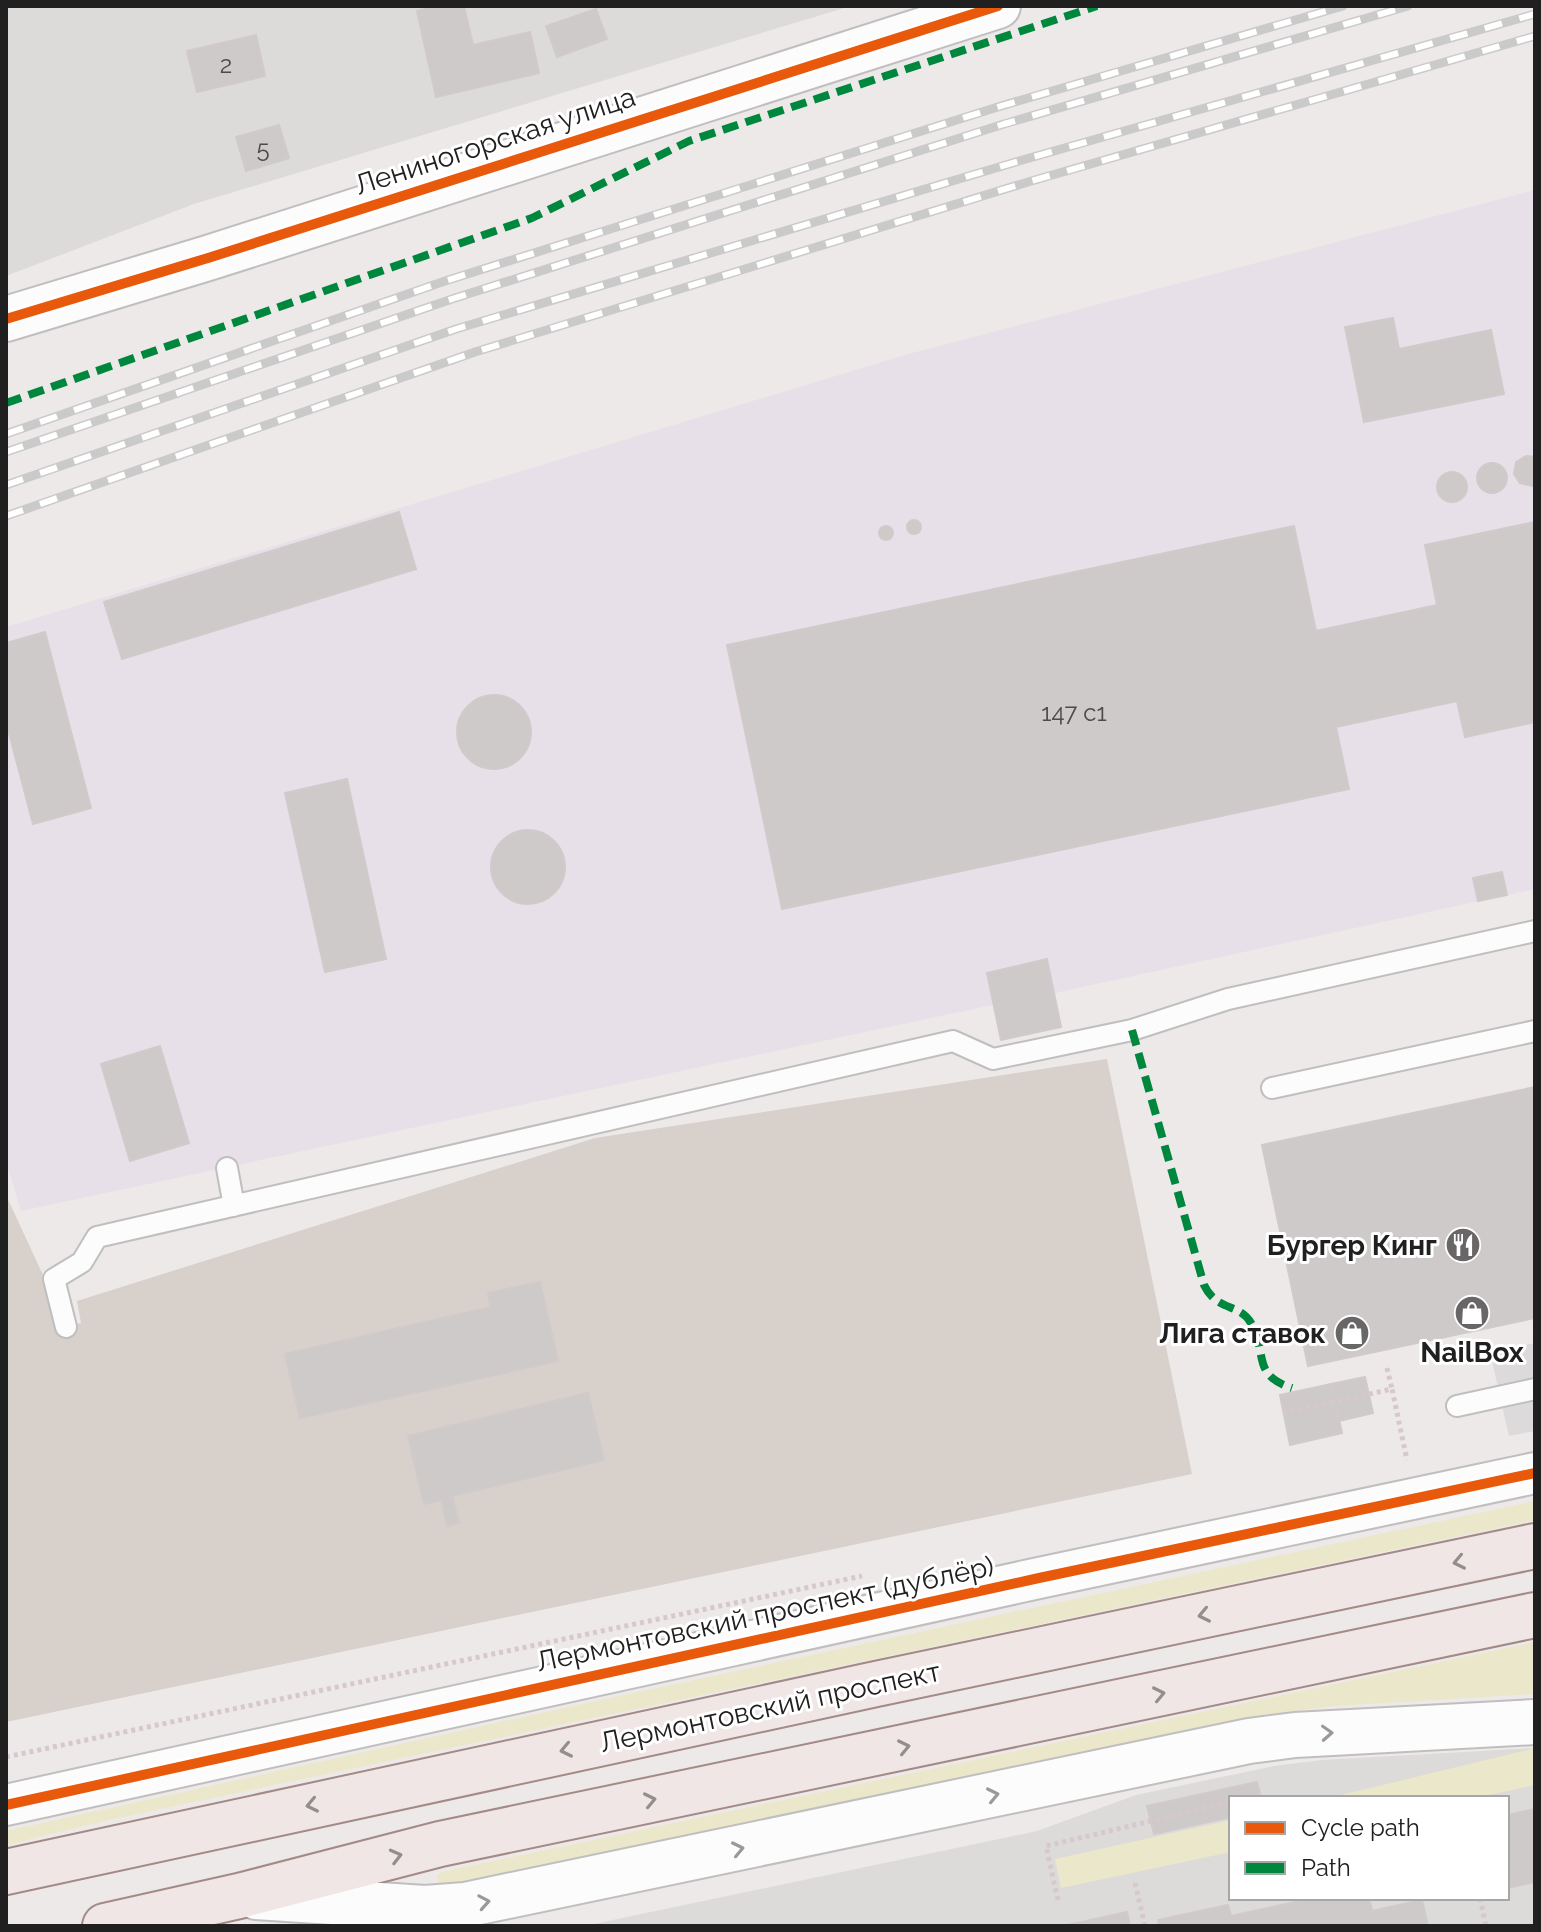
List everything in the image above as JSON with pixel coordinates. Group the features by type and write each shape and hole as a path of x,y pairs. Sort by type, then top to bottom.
{"main road":[{"name":"Лермонтовский проспект","path":"6,1872 876,1684 1535,1546"},
{"path":"105,1926 456,1841 1535,1615"}],"street":[{"name":"Лениногорская улица","path":"6,319 208,258 998,6"},
{"name":"Лермонтовский проспект (дублёр)","path":"6,1805 1039,1578 1535,1473"},
{"path":"239,1896 425,1908 465,1905 1249,1741 1310,1734 1535,1722"}],"lane":[{"path":"66,1327 54,1279 82,1262 97,1237 953,1041 993,1059 1132,1030 1228,999 1535,931"},
{"path":"1272,1088 1535,1031"},
{"path":"227,1168 234,1206"},
{"path":"1457,1406 1535,1389"}],"path":[{"path":"1387,1368 1407,1460 1421,1456"},
{"path":"1283,1413 1392,1389"},
{"path":"6,1757 864,1575"},
{"path":"1058,1900 1046,1846 1229,1802"},
{"path":"1135,1883 1145,1926"},
{"path":"1480,1900 1486,1926"}],"shaded area":[{"path":"6,6 851,6 194,204 6,276"},
{"path":"1535,190 1535,889 1055,993 1061,1027 1001,1040 993,1005 21,1211 6,1162 6,627 908,354"},
{"path":"1107,1059 1192,1474 6,1722 6,1195 67,1327 81,1323 77,1301 595,1138"},
{"path":"1535,1343 1535,1431 1509,1436 1490,1352"},
{"path":"1535,1501 1535,1520 113,1819 6,1845 6,1831 591,1702"},
{"path":"1535,1642 1535,1694 1334,1706 1270,1714 521,1869 441,1885 438,1881 437,1875 441,1872"},
{"path":"1535,1748 1535,1926 584,1926 1037,1831 1136,1795 1274,1766 1322,1760"},
{"path":"1535,1748 1535,1785 1484,1796 1337,1796"},
{"path":"1229,1820 1229,1852 1061,1888 1055,1859"}],"building":[{"path":"437,6 464,6 473,45 530,32 539,73 436,97 417,11"},
{"path":"596,9 607,39 557,57 546,26"},
{"path":"256,35 265,76 197,92 187,51"},
{"path":"279,125 289,158 246,171 236,137"},
{"path":"1393,318 1399,349 1491,330 1504,394 1364,422 1345,327"},
{"path":"1526,456 1535,457 1535,485 1532,486 1520,483 1514,474 1516,462"},
{"path":"1492,463 1503,467 1507,478 1503,489 1492,493 1481,489 1477,478 1481,467"},
{"path":"1452,472 1463,476 1467,487 1463,498 1452,502 1441,498 1437,487 1441,476"},
{"path":"399,512 416,569 122,659 104,602"},
{"path":"914,520 921,527 914,534 907,527"},
{"path":"1535,522 1535,722 1465,737 1457,701 1336,727 1349,789 782,909 727,645 1294,526 1316,631 1437,605 1425,545"},
{"path":"886,526 893,533 886,540 879,533"},
{"path":"45,632 91,808 33,824 6,722 6,643"},
{"path":"494,695 515,701 525,711 531,732 525,753 515,763 494,769 473,763 463,753 457,732 463,711 473,701"},
{"path":"347,779 386,959 325,972 285,793"},
{"path":"528,830 549,836 559,846 565,867 559,888 549,898 528,904 507,898 497,888 491,867 497,846 507,836"},
{"path":"1502,872 1507,895 1478,901 1473,878"},
{"path":"1047,959 1061,1027 1001,1040 987,973"},
{"path":"160,1046 189,1143 130,1161 101,1064"},
{"path":"1535,1087 1535,1318 1308,1366 1262,1145"},
{"path":"540,1282 558,1361 300,1418 285,1354 491,1307 488,1293"},
{"path":"1365,1377 1373,1413 1339,1421 1331,1384"},
{"path":"1331,1384 1342,1433 1290,1445 1280,1395"},
{"path":"588,1393 604,1460 452,1496 459,1523 447,1526 442,1500 424,1504 408,1436"},
{"path":"1257,1782 1260,1796 1229,1796 1229,1817 1154,1834 1147,1806"},
{"path":"1535,1809 1535,1882 1509,1888 1509,1815"},
{"path":"1305,1900 1369,1900 1372,1911 1422,1900 1428,1926 1159,1926 1158,1920 1228,1905 1231,1916"},
{"path":"1127,1912 1130,1926 1063,1926"}],"railway":[{"path":"6,434 445,281 1001,106 1343,6"},
{"path":"6,452 455,298 1004,124 1408,6"},
{"path":"6,485 456,329 1019,161 1535,14"},
{"path":"6,516 475,352 1028,182 1535,36"}],"marked path":[{"path":"6,403 532,218 689,141 1097,6"},
{"path":"1132,1030 1204,1285 1215,1300 1246,1317 1256,1334 1265,1370 1279,1383 1292,1388"}],"cycle path":[{"path":"6,319 208,258 998,6"},
{"path":"6,1805 1039,1578 1535,1473"}],"place":[{"name":"Бургер Кинг","path":"1463,1245"},
{"name":"NailBox","path":"1472,1313"},
{"name":"Лига ставок","path":"1352,1333"}]}
